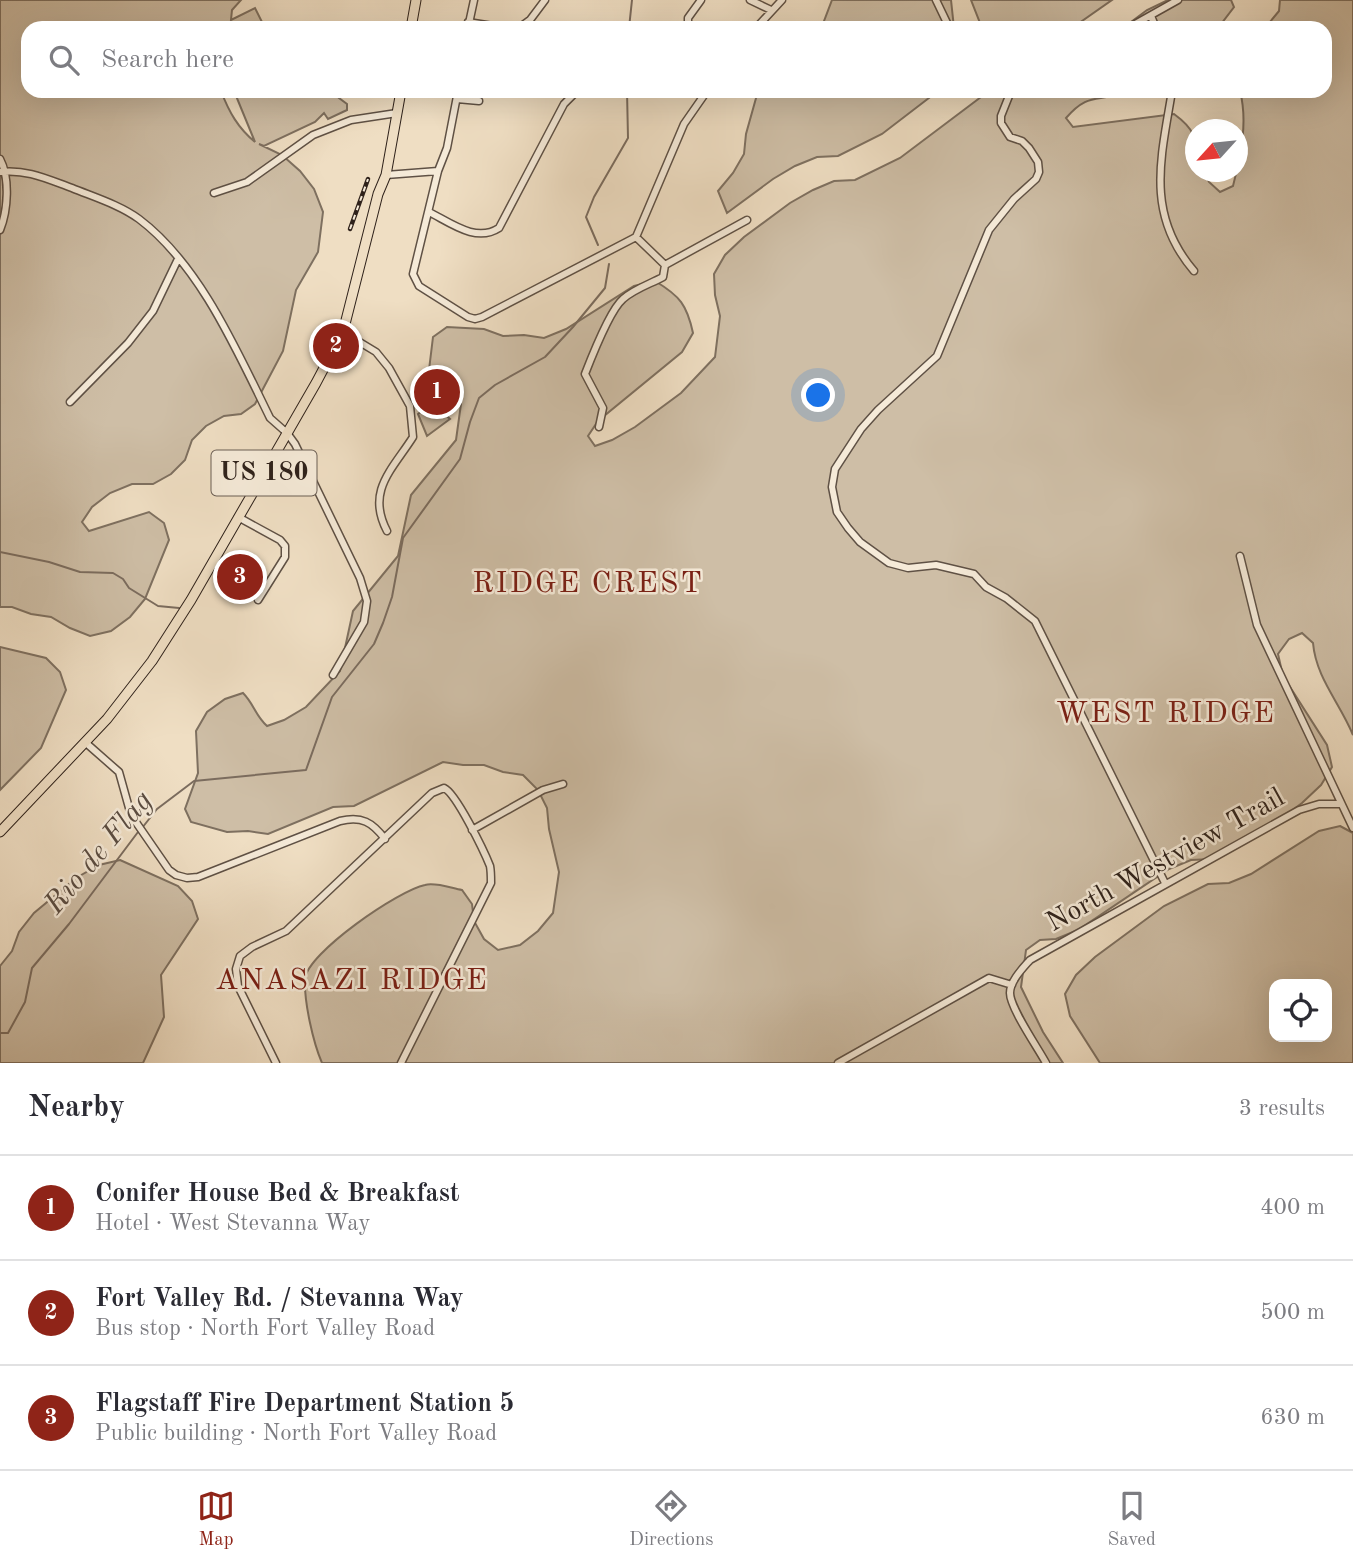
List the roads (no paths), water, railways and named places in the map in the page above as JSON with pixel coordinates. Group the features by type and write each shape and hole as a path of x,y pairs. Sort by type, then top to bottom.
{"main road":[{"path":"412,21 416,0"},
{"name":"US 180","path":"0,832 86,743 152,661 191,600 343,332 378,194 386,175 400,98"}],"street":[{"path":"469,21 474,0"},
{"path":"529,21 545,0"},
{"path":"688,21 701,0"},
{"path":"750,0 771,10"},
{"path":"762,21 782,0"},
{"path":"936,0 946,21"},
{"path":"1141,21 1178,0"},
{"path":"1151,16 1153,21"},
{"path":"456,98 447,148 438,171 413,274 419,286 475,319 636,237 684,124 702,98"},
{"path":"468,98 479,101"},
{"path":"429,212 475,234 491,233 499,228 564,104 570,98"},
{"path":"1004,98 1001,123 1010,137 1022,141 1029,148 1038,162 1039,172 1036,179 1009,204 989,230 937,356 878,410 861,429 835,469 832,487 834,500 837,512 860,542 889,563 908,568 936,565 974,574 986,587 1006,598 1035,621 1165,883"},
{"path":"1171,98 1161,149 1159,184 1171,236 1194,271"},
{"path":"214,193 247,182 313,135 351,120 397,113"},
{"path":"0,159 3,172 4,220 0,230"},
{"path":"386,175 438,171"},
{"path":"3,172 31,172 95,197 138,218 161,239 207,295 270,418 295,444 368,601 364,622 333,675"},
{"path":"665,265 747,220"},
{"path":"636,237 665,265"},
{"path":"70,402 128,343 153,311 178,260"},
{"path":"599,427 603,408 585,374 611,314 621,300 663,277 665,265"},
{"path":"343,332 376,352 389,368 410,406 413,437 380,487 379,516 387,531"},
{"path":"238,517 285,545 285,557 258,600"},
{"path":"1240,556 1253,616 1353,828"},
{"path":"86,743 120,772 131,815 169,870 176,875 198,877 353,818 365,819 377,828 385,839"},
{"path":"472,830 543,790 563,784"},
{"path":"267,1063 275,1061 238,986 235,978 237,963 246,951 286,931 432,793 444,788 451,791 490,866 491,883 401,1063"},
{"name":"North Westview Trail","path":"1013,985 1030,960 1165,883 1299,810 1319,804 1340,804"},
{"path":"838,1063 989,978 1013,985 1010,990 1012,1003 1046,1063"}],"waterway":[{"name":"Rio de Flag","path":"630,21 632,0"},
{"name":"Rio de Flag","path":"598,245 586,217 594,197 628,138 627,98"},
{"name":"Rio de Flag","path":"142,828 157,809 194,781 306,770 332,697 374,644 383,623 392,597 403,538 460,459 479,398 495,385 545,357 605,288 609,264"},
{"path":"0,552 49,562 80,572 113,573 123,579 129,588 158,606 179,608"},
{"name":"Rio de Flag","path":"0,1033 8,1033 25,1002 32,968 69,924 138,832"}],"railway":[{"path":"350,229 368,179"}],"place":[{"name":"Fort Valley Rd. / Stevanna Way","path":"336,346"},
{"name":"Conifer House Bed & Breakfast","path":"437,392"},
{"name":"Flagstaff Fire Department Station 5","path":"240,577"}],"district":[{"name":"RIDGE CREST","path":"588,584"},
{"name":"WEST RIDGE","path":"1166,714"},
{"name":"ANASAZI RIDGE","path":"352,981"}]}
